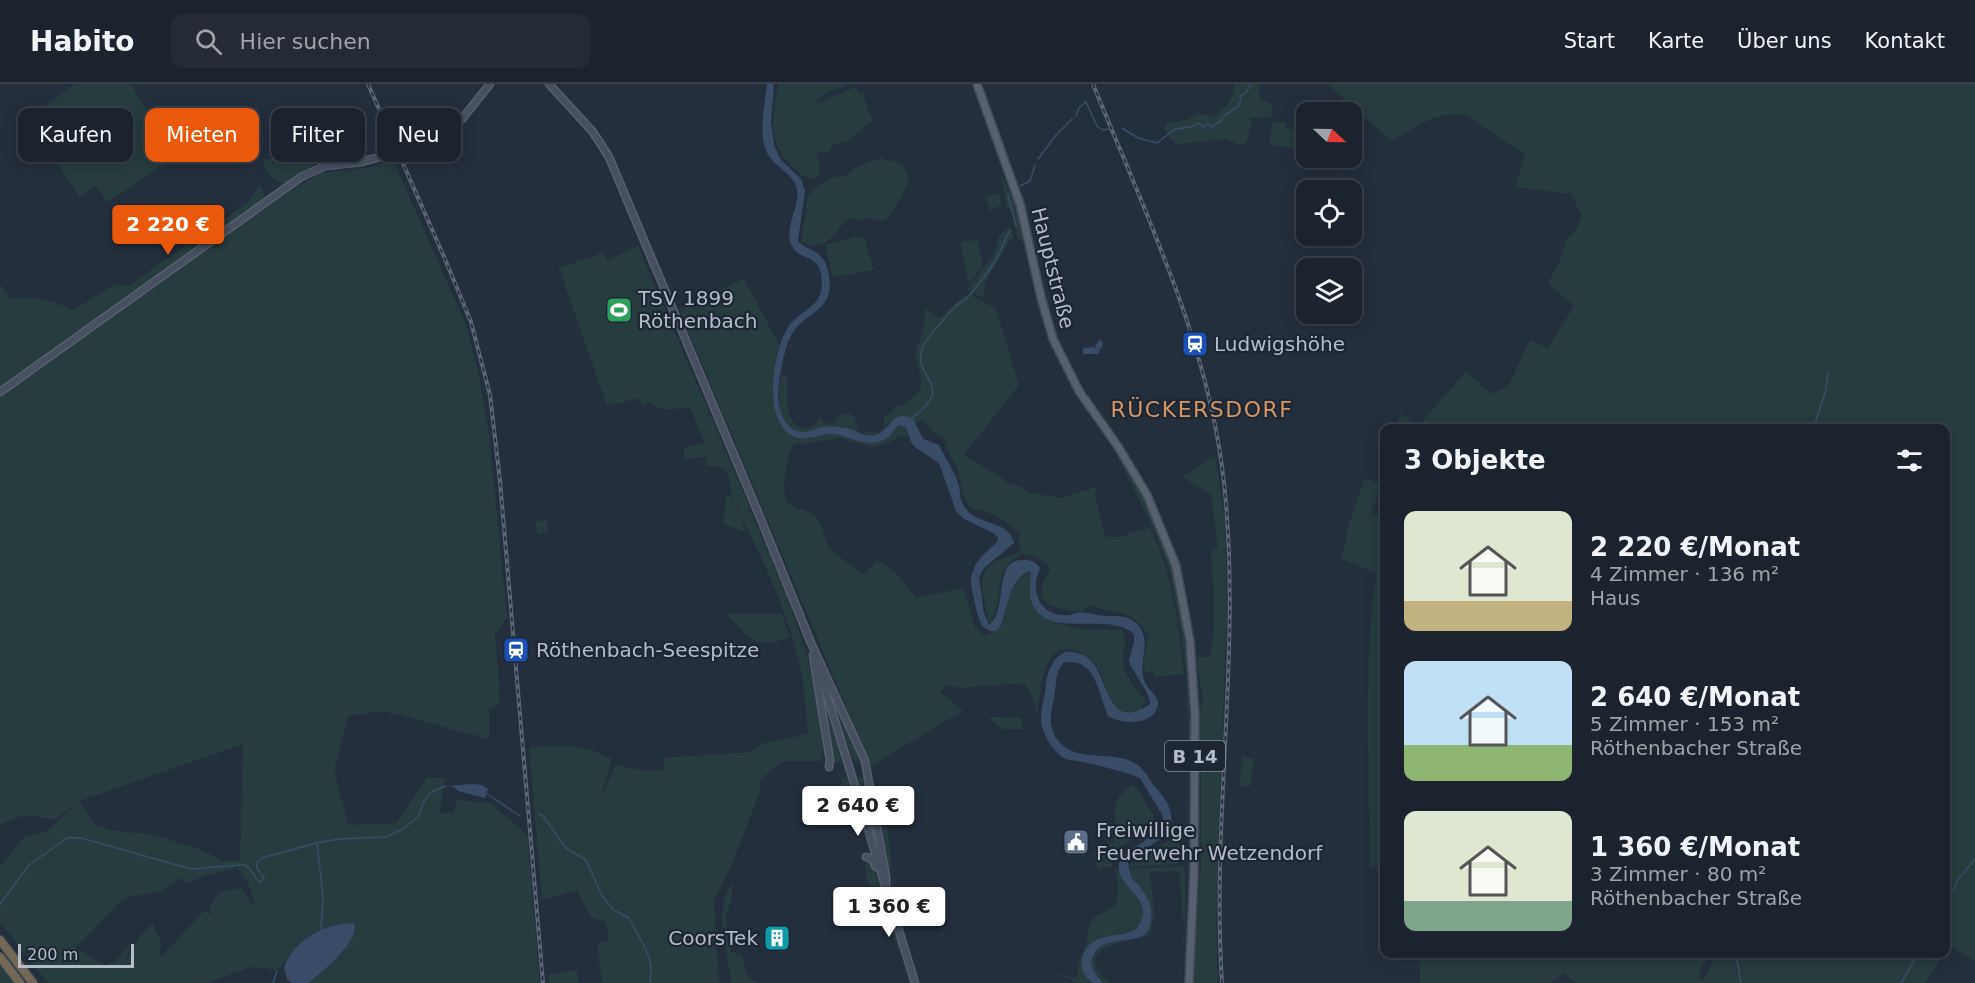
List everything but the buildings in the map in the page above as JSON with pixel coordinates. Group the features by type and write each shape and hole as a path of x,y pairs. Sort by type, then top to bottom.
{"highway":[{"path":"0,940 33,983"},
{"path":"0,957 20,983"}],"main road":[{"path":"0,392 252,210 311,172 325,166 361,162 408,148 462,119 490,84"},
{"path":"548,84 603,148 811,643 865,761 886,886"},
{"name":"Hauptstraße","path":"977,84 1020,204 1043,306 1053,339 1079,390 1119,448 1147,495 1176,566 1190,641 1195,715 1195,843 1189,983"},
{"path":"811,643 915,983"},
{"path":"811,643 830,760 829,767"},
{"path":"866,857 875,863 882,883 886,886"}],"green space":[{"path":"75,84 131,84 146,108 145,162 165,162 165,164 108,202 96,186 80,197 55,162 133,162 133,108 42,108"},
{"path":"779,84 851,84 829,92 816,101 818,103 856,87 859,94 863,94 870,116 874,119 849,140 833,145 828,153 820,152 816,155 820,166 819,175 813,178 805,176 785,159 775,139 773,118"},
{"path":"1234,84 1261,84 1258,90 1261,100 1273,105 1271,117 1249,118 1252,120 1246,143 1240,145 1225,138 1176,144 1166,133 1164,128 1168,122 1187,120 1197,113 1213,117 1231,99"},
{"path":"1327,84 1975,84 1975,961 1950,948 1950,424 1420,424 1466,372 1492,394 1509,385 1530,340 1548,348 1574,306 1548,283 1559,263 1567,239 1577,229 1582,216 1571,194 1515,187 1525,155 1469,117 1449,114 1419,125 1392,141 1362,115 1362,102 1348,102"},
{"path":"1273,121 1286,123 1286,128 1296,130 1296,149 1269,144"},
{"path":"262,158 271,159 271,162 313,162 314,166 283,183 269,175"},
{"path":"880,158 902,164 909,179 890,215 883,221 869,217 862,220 849,218 823,244 817,246 801,242 808,196 812,191 825,181 847,175 855,168"},
{"path":"394,162 467,327 479,376 489,434 507,617 495,634 500,701 489,709 489,739 384,711 348,716 334,770 348,825 396,823 427,777 445,778 439,814 453,812 457,800 490,803 527,835 540,983 309,983 344,952 354,923 332,926 318,931 300,944 278,970 251,967 207,983 48,983 0,922 0,866 24,837 47,831 78,802 55,820 26,816 14,818 0,825 0,284 10,299 43,300 74,310 115,284 128,286 246,204 260,185 268,204 320,173","holes":["243,744 240,861 222,861 204,851 152,834 108,830 102,826 98,828 79,801","237,868 248,883 255,903 252,904 241,888 220,892 209,907 213,917 208,912 203,912 162,956 159,953 161,946 153,924 142,935 123,964 117,968 109,968 75,948 124,898 161,891 179,878 187,883"]},
{"path":"1001,174 1016,204 1025,237 1023,241 1018,238 1012,213 1007,206"},
{"path":"999,193 1001,205 990,211 985,198"},
{"path":"1010,224 1014,238 1010,240 985,282 984,298 967,290 994,254 999,235 1008,229"},
{"path":"853,237 866,239 873,270 833,277 825,245"},
{"path":"977,240 983,264 969,284 960,242"},
{"name":"TSV 1899 Röthenbach","path":"638,246 750,508 742,521 731,493 728,472 718,466 707,466 705,457 684,459 684,448 704,442 690,407 663,409 654,406 651,402 642,404 640,398 607,406 559,268 603,253 607,261"},
{"path":"744,279 781,348 774,386 780,424 809,439 833,433 859,442 872,443 884,439 899,425 906,427 909,437 901,436 886,444 872,447 841,438 794,445 785,474 785,492 788,503 814,515 819,521 830,548 864,574 877,560 894,571 916,598 963,588 975,627 985,636 996,631 1013,588 1023,575 1030,571 1030,592 1055,622 1084,630 1122,630 1125,640 1123,658 1125,670 1130,681 1146,700 1141,709 1124,712 1115,707 1110,700 1103,678 1094,664 1078,651 1064,649 1051,658 1047,666 1043,676 1037,713 1035,703 1025,683 959,688 948,685 940,692 963,711 871,766 679,309"},
{"path":"969,293 996,309 1019,385 964,455 1001,477 1006,483 1021,487 1031,493 1061,498 1096,487 1095,494 1105,536 1120,537 1149,527 1169,579 1177,618 1184,674 1154,677 1153,671 1146,673 1143,665 1148,636 1137,621 1130,617 1088,605 1083,612 1065,610 1044,601 1041,597 1043,583 1050,569 1041,560 1030,555 1021,554 1004,570 998,604 990,623 982,588 984,573 996,561 1012,555 1021,548 1018,542 1020,532 990,513 971,509 965,499 957,468 947,449 944,437 934,432 922,419 915,424 887,424 878,434 873,435 833,427 808,432 795,431 788,427 784,420 779,393 781,376 787,376 787,402 791,419 796,425 803,428 812,427 821,417 823,424 836,422 836,417 848,414 856,420 854,423 858,425 857,431 879,432 884,427 884,416 891,413 895,407 910,400 920,390 922,382 915,355 925,322 925,308 939,319 962,297 965,295 971,297"},
{"path":"1402,414 1415,424 1394,424"},
{"path":"1117,455 1128,469 1153,517 1166,549 1175,583 1186,652 1188,687 1191,758 1189,758 1187,673 1170,572 1154,530"},
{"path":"1215,456 1225,519 1227,615 1216,918 1218,983 1192,983 1201,864 1201,760 1198,720 1203,701 1196,657 1210,657 1214,618 1211,552 1218,547 1211,494 1182,477"},
{"path":"1365,478 1380,485 1371,513 1380,517 1380,866 1370,867 1368,756 1369,646 1376,573 1342,559 1348,526"},
{"path":"726,496 731,496 746,532 723,524"},
{"path":"750,509 786,593 802,639 816,691 824,752 821,756 822,761 782,761 760,780 760,792 731,866 714,900 719,983 602,983 597,944 609,940 606,922 591,917 577,890 542,899 529,748 581,747 612,759 602,792 604,793 615,765 639,770 663,771 664,758 751,752 761,744 808,734 802,674 795,647 783,610 743,521"},
{"path":"546,520 549,532 537,534 536,522"},
{"path":"726,614 782,614 789,637 767,642 753,640"},
{"path":"825,703 827,703 842,762 834,762"},
{"path":"839,710 860,756 856,762 852,758 837,711"},
{"path":"988,717 1021,718 1023,729 1002,729"},
{"path":"1242,756 1254,759 1250,786 1240,786"},
{"path":"858,777 866,778 875,829 872,830"},
{"path":"841,778 847,778 862,827 857,826 843,789"},
{"path":"872,783 884,812 892,869 886,870"},
{"path":"1134,784 1153,814 1154,821 1119,848 1112,867 1098,868 1093,853 1114,842 1116,803 1125,790"},
{"path":"1173,838 1179,840 1181,846 1182,856 1178,864 1131,867 1130,864"},
{"path":"869,862 880,882 912,983 909,983 902,957 866,877 865,863"},
{"path":"1184,866 1185,924 1179,983 1184,929 1179,871 1150,872 1154,913 1148,936 1113,945 1097,955 1095,963 1099,972 1110,983 1103,983 1092,964 1092,957 1096,950 1108,943 1138,937 1150,926 1136,881 1131,877 1128,869"},
{"path":"1115,869 1119,870 1126,884 1141,902 1143,915 1140,923 1130,931 1101,939 1089,946 1089,980 1093,983 1076,983 1051,973 1077,978 1079,962 1091,921 1114,906 1117,901"},
{"path":"732,882 732,899 725,917 731,952 742,955 749,977 762,983 731,983 722,918 724,899"},
{"path":"128,946 130,948 127,956 120,965 108,965 111,961 114,963"},
{"path":"1419,958 1709,958 1700,972 1699,978 1704,980 1713,958 1942,958 1925,983 1577,983 1563,973 1551,983 1420,983"},
{"path":"0,963 15,983 0,983"},
{"path":"577,970 579,983 549,983 548,975"}],"water":[{"path":"767,84 774,84 771,121 774,145 781,160 801,179 805,191 798,241 814,251 824,261 830,288 822,305 795,329 790,338 780,375 778,396 784,420 792,429 798,431 807,432 822,427 834,427 871,436 880,433 896,418 906,416 913,419 923,439 939,445 957,479 965,507 978,518 1006,530 1014,543 984,568 979,577 984,613 989,625 998,609 1004,576 1008,567 1014,562 1027,560 1037,564 1040,568 1036,581 1037,595 1048,611 1061,615 1085,613 1123,617 1135,622 1143,632 1144,680 1158,704 1153,715 1137,722 1108,716 1098,687 1089,670 1074,662 1063,663 1058,671 1051,713 1053,733 1063,746 1082,754 1113,757 1137,764 1163,796 1171,813 1171,822 1163,836 1128,862 1131,877 1143,891 1151,908 1149,928 1139,937 1111,942 1099,948 1091,962 1095,973 1103,983 1093,983 1088,978 1082,970 1082,959 1086,949 1093,942 1133,931 1138,926 1143,915 1142,905 1123,880 1119,871 1120,861 1128,850 1144,841 1155,831 1163,816 1140,778 1081,761 1068,760 1061,756 1049,743 1044,732 1041,712 1049,670 1054,661 1066,652 1083,655 1092,662 1109,697 1123,712 1135,712 1150,704 1148,695 1129,661 1134,634 1123,627 1110,624 1064,623 1040,614 1031,599 1030,571 1017,580 1013,587 999,628 996,631 986,629 978,615 971,579 977,562 997,542 998,537 964,519 956,511 939,463 915,447 906,427 899,425 887,438 875,443 857,441 833,434 806,439 795,437 784,429 777,418 774,403 774,370 778,354 790,324 819,297 822,280 818,265 796,252 790,241 790,226 797,190 793,180 772,160 765,149 763,121"},
{"path":"1100,339 1103,344 1098,354 1083,354 1083,348 1094,347 1097,351 1095,346"},
{"path":"482,785 488,789 485,798 446,786"},
{"path":"354,923 354,931 346,948 309,983 292,983 287,979 284,968 295,948 303,941 332,926"}],"waterway":[{"path":"1122,128 1138,138 1157,143 1175,129 1191,127 1199,123 1203,127 1208,123 1211,127 1237,107 1241,100 1240,96 1245,94 1251,84"},
{"path":"1076,116 1079,108 1086,102 1097,126 1103,130 1109,129"},
{"path":"1038,159 1056,135 1072,119"},
{"path":"1020,186 1030,181 1035,165"},
{"path":"1008,195 1016,226"},
{"path":"910,419 925,407 931,397 930,381 922,365 921,356 924,344 950,312 968,297 980,282 998,256 1010,231"},
{"path":"1815,424 1826,390 1828,372"},
{"path":"243,864 260,882 264,878 257,868 257,862 262,858 339,839 385,837 403,829 419,816 423,803 431,792 446,786"},
{"path":"486,793 520,816"},
{"path":"539,814 543,816 566,848 586,860 602,896 614,910 629,918 642,942"},
{"path":"0,904 29,865 67,838 80,838 191,869 241,865"},
{"path":"317,844 323,897 321,931"},
{"path":"1950,893 1975,859"},
{"path":"642,942 650,962 650,983"},
{"path":"1737,958 1741,983"},
{"path":"1901,983 1916,958"},
{"path":"273,983 277,971"}],"railway":[{"path":"368,84 471,322 490,395 500,481 543,983"},
{"path":"1093,84 1153,230 1190,329 1205,380 1224,483 1229,545 1230,608 1220,858 1222,983"}],"place":[{"name":"TSV 1899 Röthenbach","path":"619,310"},
{"name":"Ludwigshöhe","path":"1195,344"},
{"name":"Röthenbach-Seespitze","path":"516,650"},
{"name":"Freiwillige Feuerwehr Wetzendorf","path":"1076,842"},
{"name":"CoorsTek","path":"777,938"}],"district":[{"name":"RÜCKERSDORF","path":"1202,409"}]}
